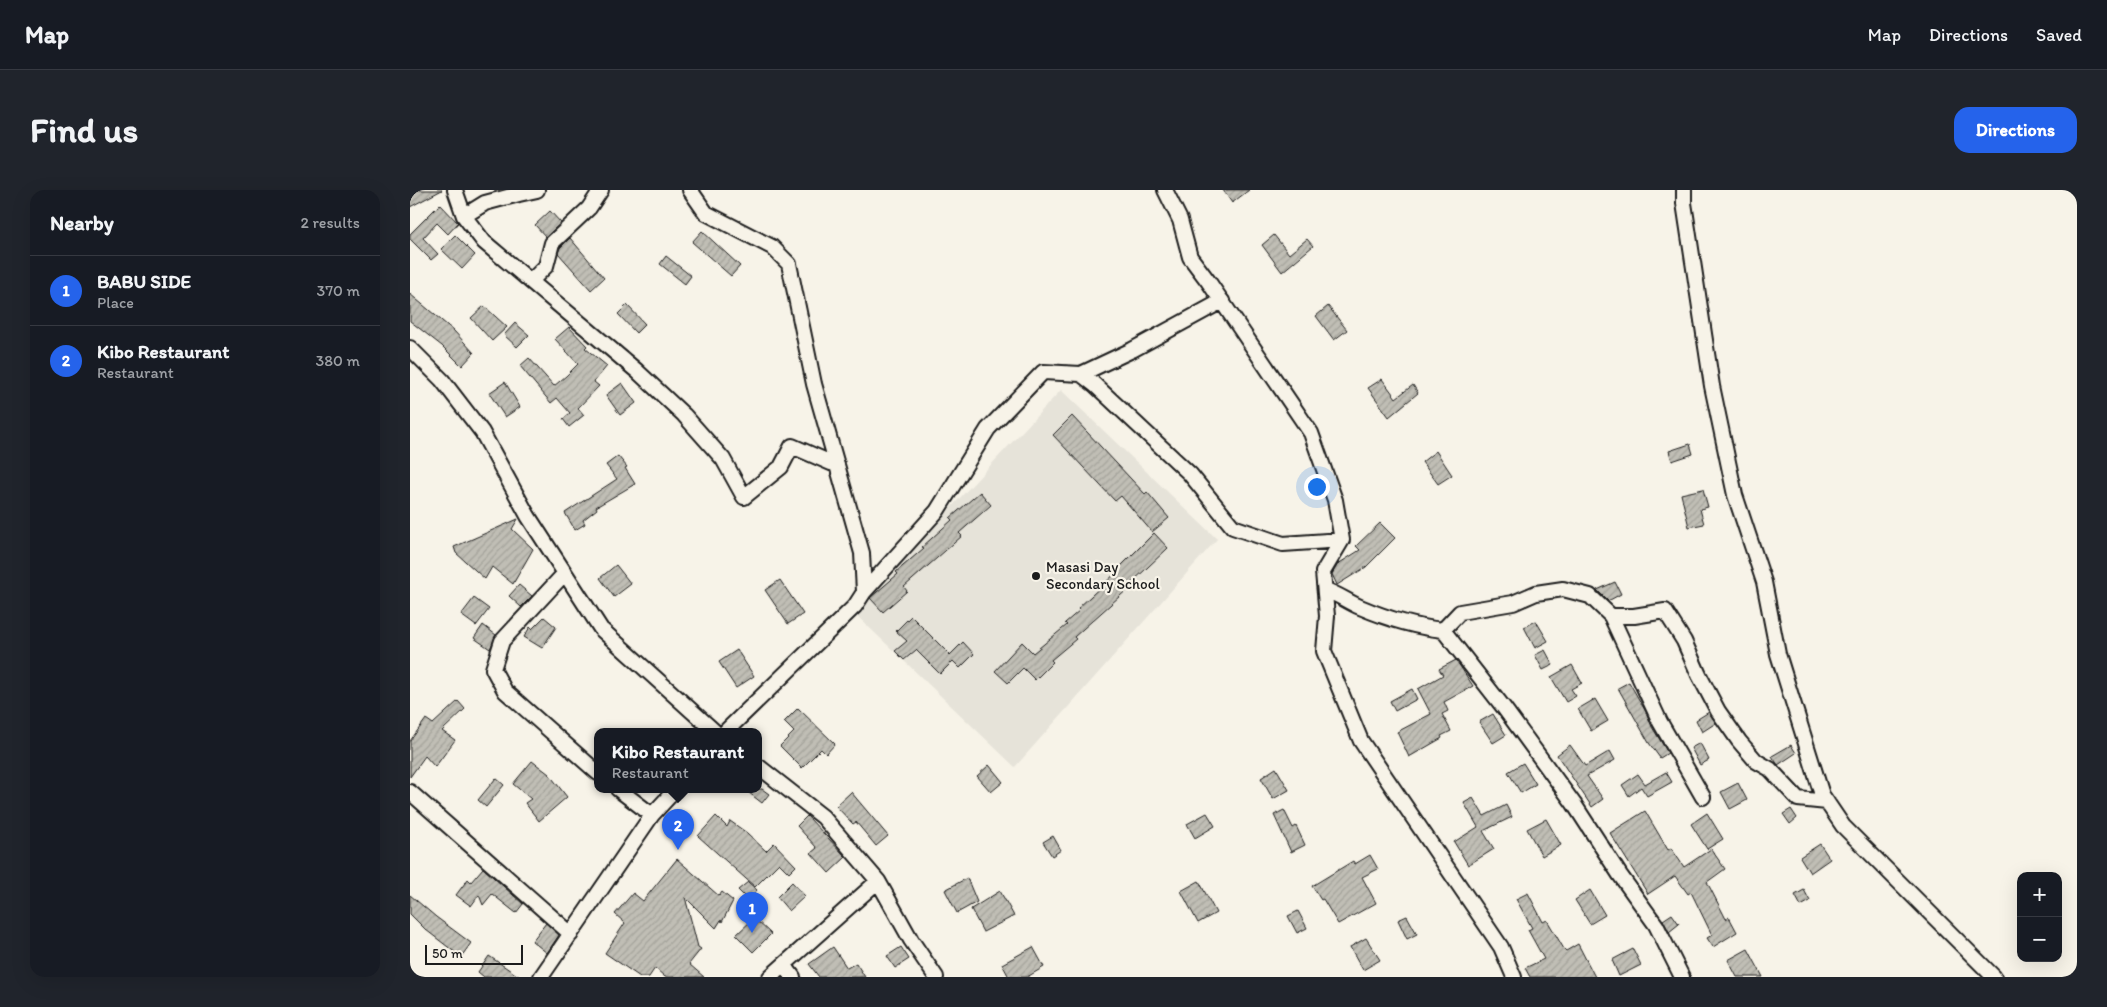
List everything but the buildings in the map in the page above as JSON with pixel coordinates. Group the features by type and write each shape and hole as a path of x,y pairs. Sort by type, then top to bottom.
{"street":[{"path":"455,190 464,216 484,242 637,370 684,414 723,458 744,497 781,467 792,446 837,464"},
{"path":"464,216 485,203 520,192 537,190"},
{"path":"531,281 546,266 552,242 589,208 601,190"},
{"path":"690,190 706,213 772,247 789,264 814,384 862,553 864,592"},
{"path":"1165,190 1180,220 1190,257 1311,433 1335,500 1342,540 1323,572 1327,631 1324,651 1361,740 1501,947 1514,977"},
{"path":"1684,190 1684,203 1712,386 1735,495 1764,582 1778,654 1822,795 1843,826 1994,977"},
{"path":"729,728 855,606 864,592 937,511 988,429 1043,372 1081,374 1132,350 1222,301"},
{"path":"410,348 442,380 482,432 528,516 601,629 711,728"},
{"path":"1081,374 1190,474 1233,527 1283,544 1342,540"},
{"path":"565,572 502,641 494,669 505,691 594,769"},
{"path":"1443,630 1460,612 1513,603 1536,593 1564,589 1590,596 1611,616 1660,722 1703,797"},
{"path":"1325,590 1338,594 1359,607 1419,627 1443,630 1504,708 1574,804 1620,875 1656,925 1682,977"},
{"path":"1611,616 1634,616 1665,611 1684,641 1718,711 1739,742 1756,761 1770,769 1798,799 1827,802"},
{"path":"762,769 822,817 878,881 911,940 936,977"},
{"path":"410,792 571,934"},
{"path":"623,793 652,816"},
{"path":"541,977 652,816 672,793"},
{"path":"770,977 878,881"},
{"path":"784,964 793,977"}],"shaded area":[{"name":"Masasi Day Secondary School","path":"1061,390 1217,539 1015,767 853,612"}],"place":[{"name":"Masasi Day Secondary School","path":"1036,576"},
{"name":"Kibo Restaurant","path":"678,850"},
{"name":"BABU SIDE","path":"752,933"}]}
